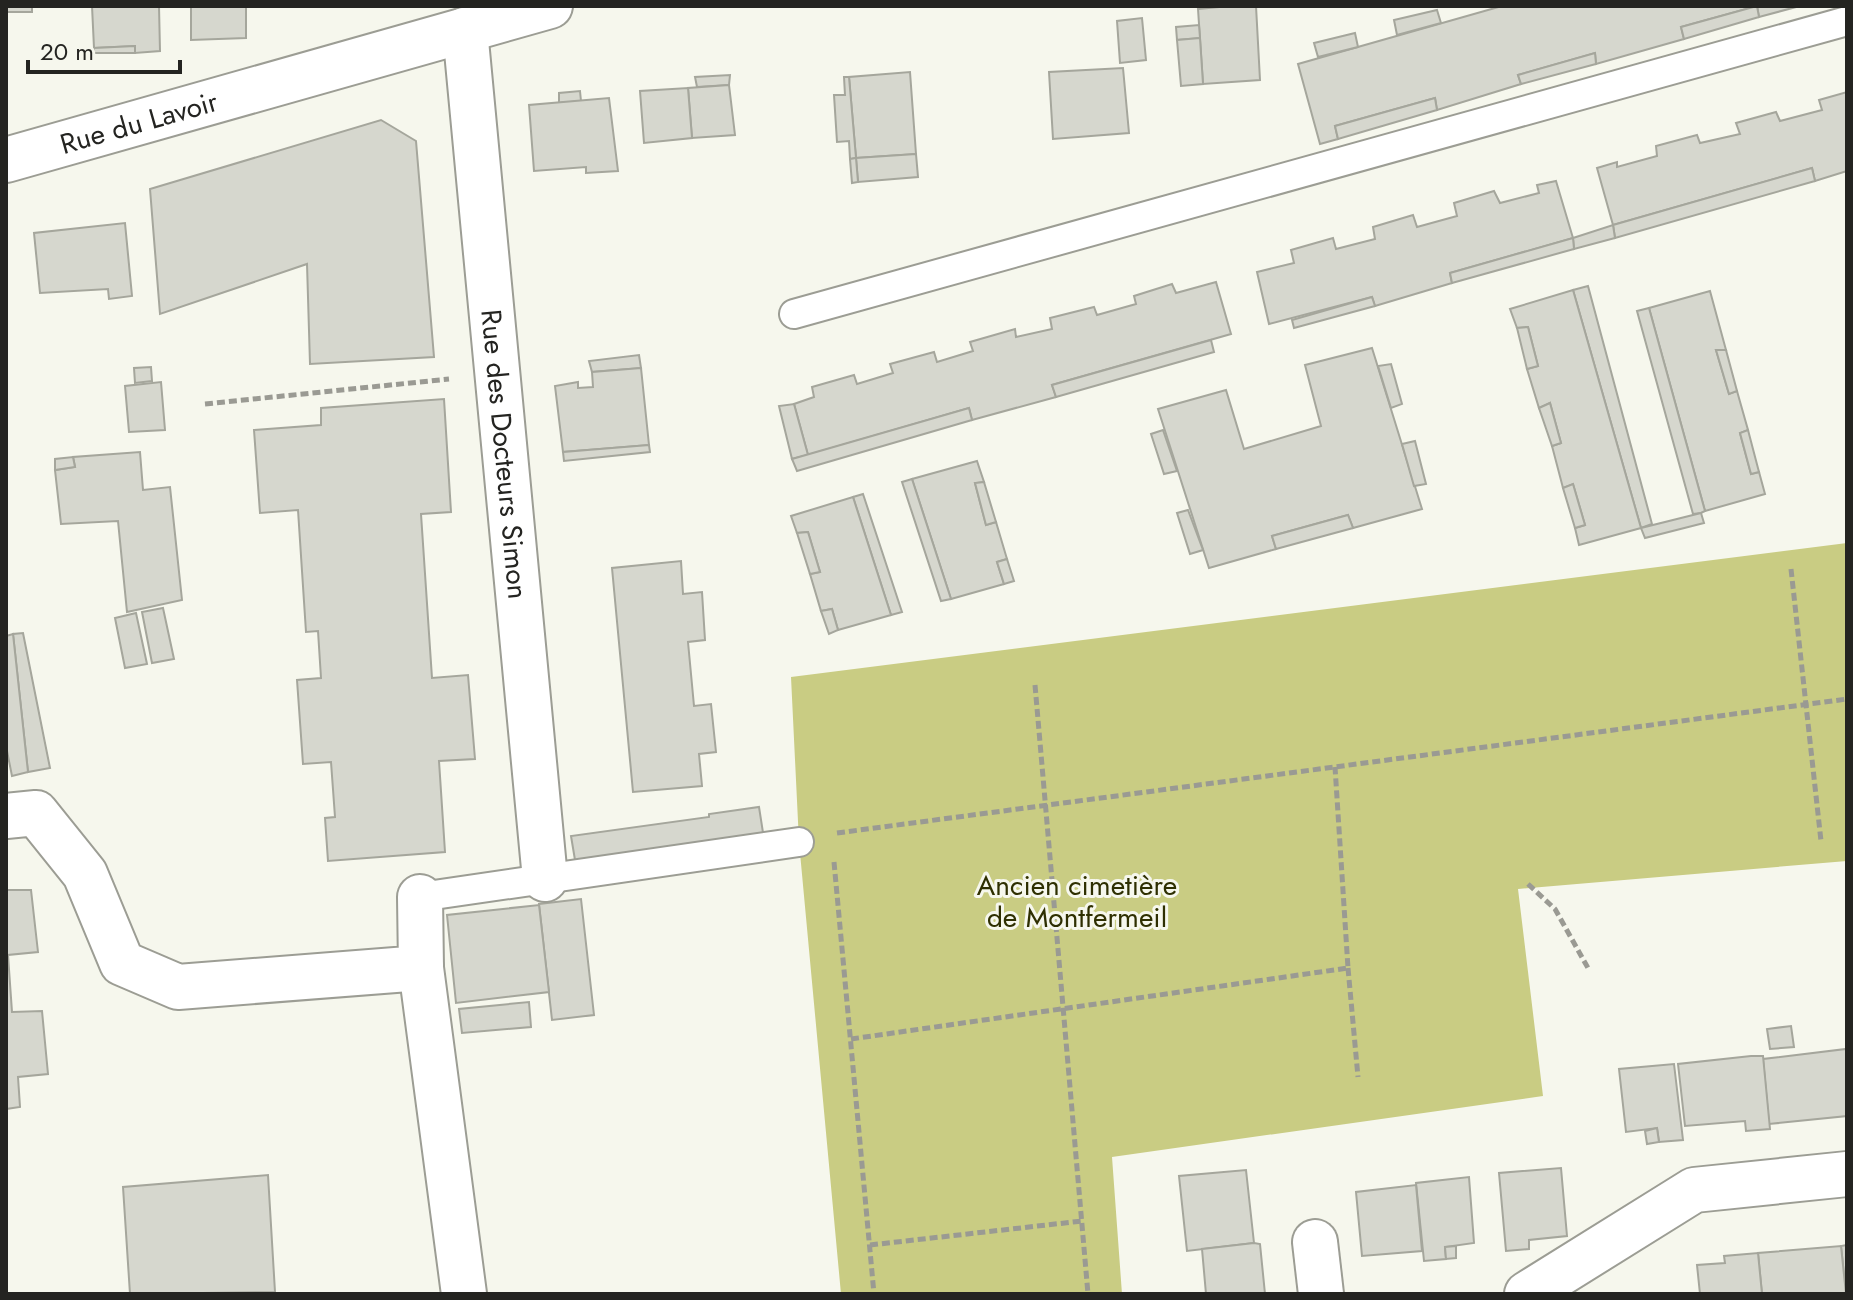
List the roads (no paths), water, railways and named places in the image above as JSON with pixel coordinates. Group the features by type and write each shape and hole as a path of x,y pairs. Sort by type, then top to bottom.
{"street":[{"name":"Rue du Lavoir","path":"6,160 550,6"},
{"name":"Rue des Docteurs Simon","path":"465,30 545,879"},
{"path":"6,816 36,813 85,874 122,963 178,987 421,968"},
{"path":"420,897 421,968 464,1294"},
{"path":"1527,1294 1694,1190 1847,1174"},
{"path":"1315,1242 1321,1294"}],"lane":[{"path":"794,314 1847,21"},
{"path":"420,897 799,842"}],"park label":[{"name":"Ancien cimetière de Montfermeil","path":"1077,901"}]}
